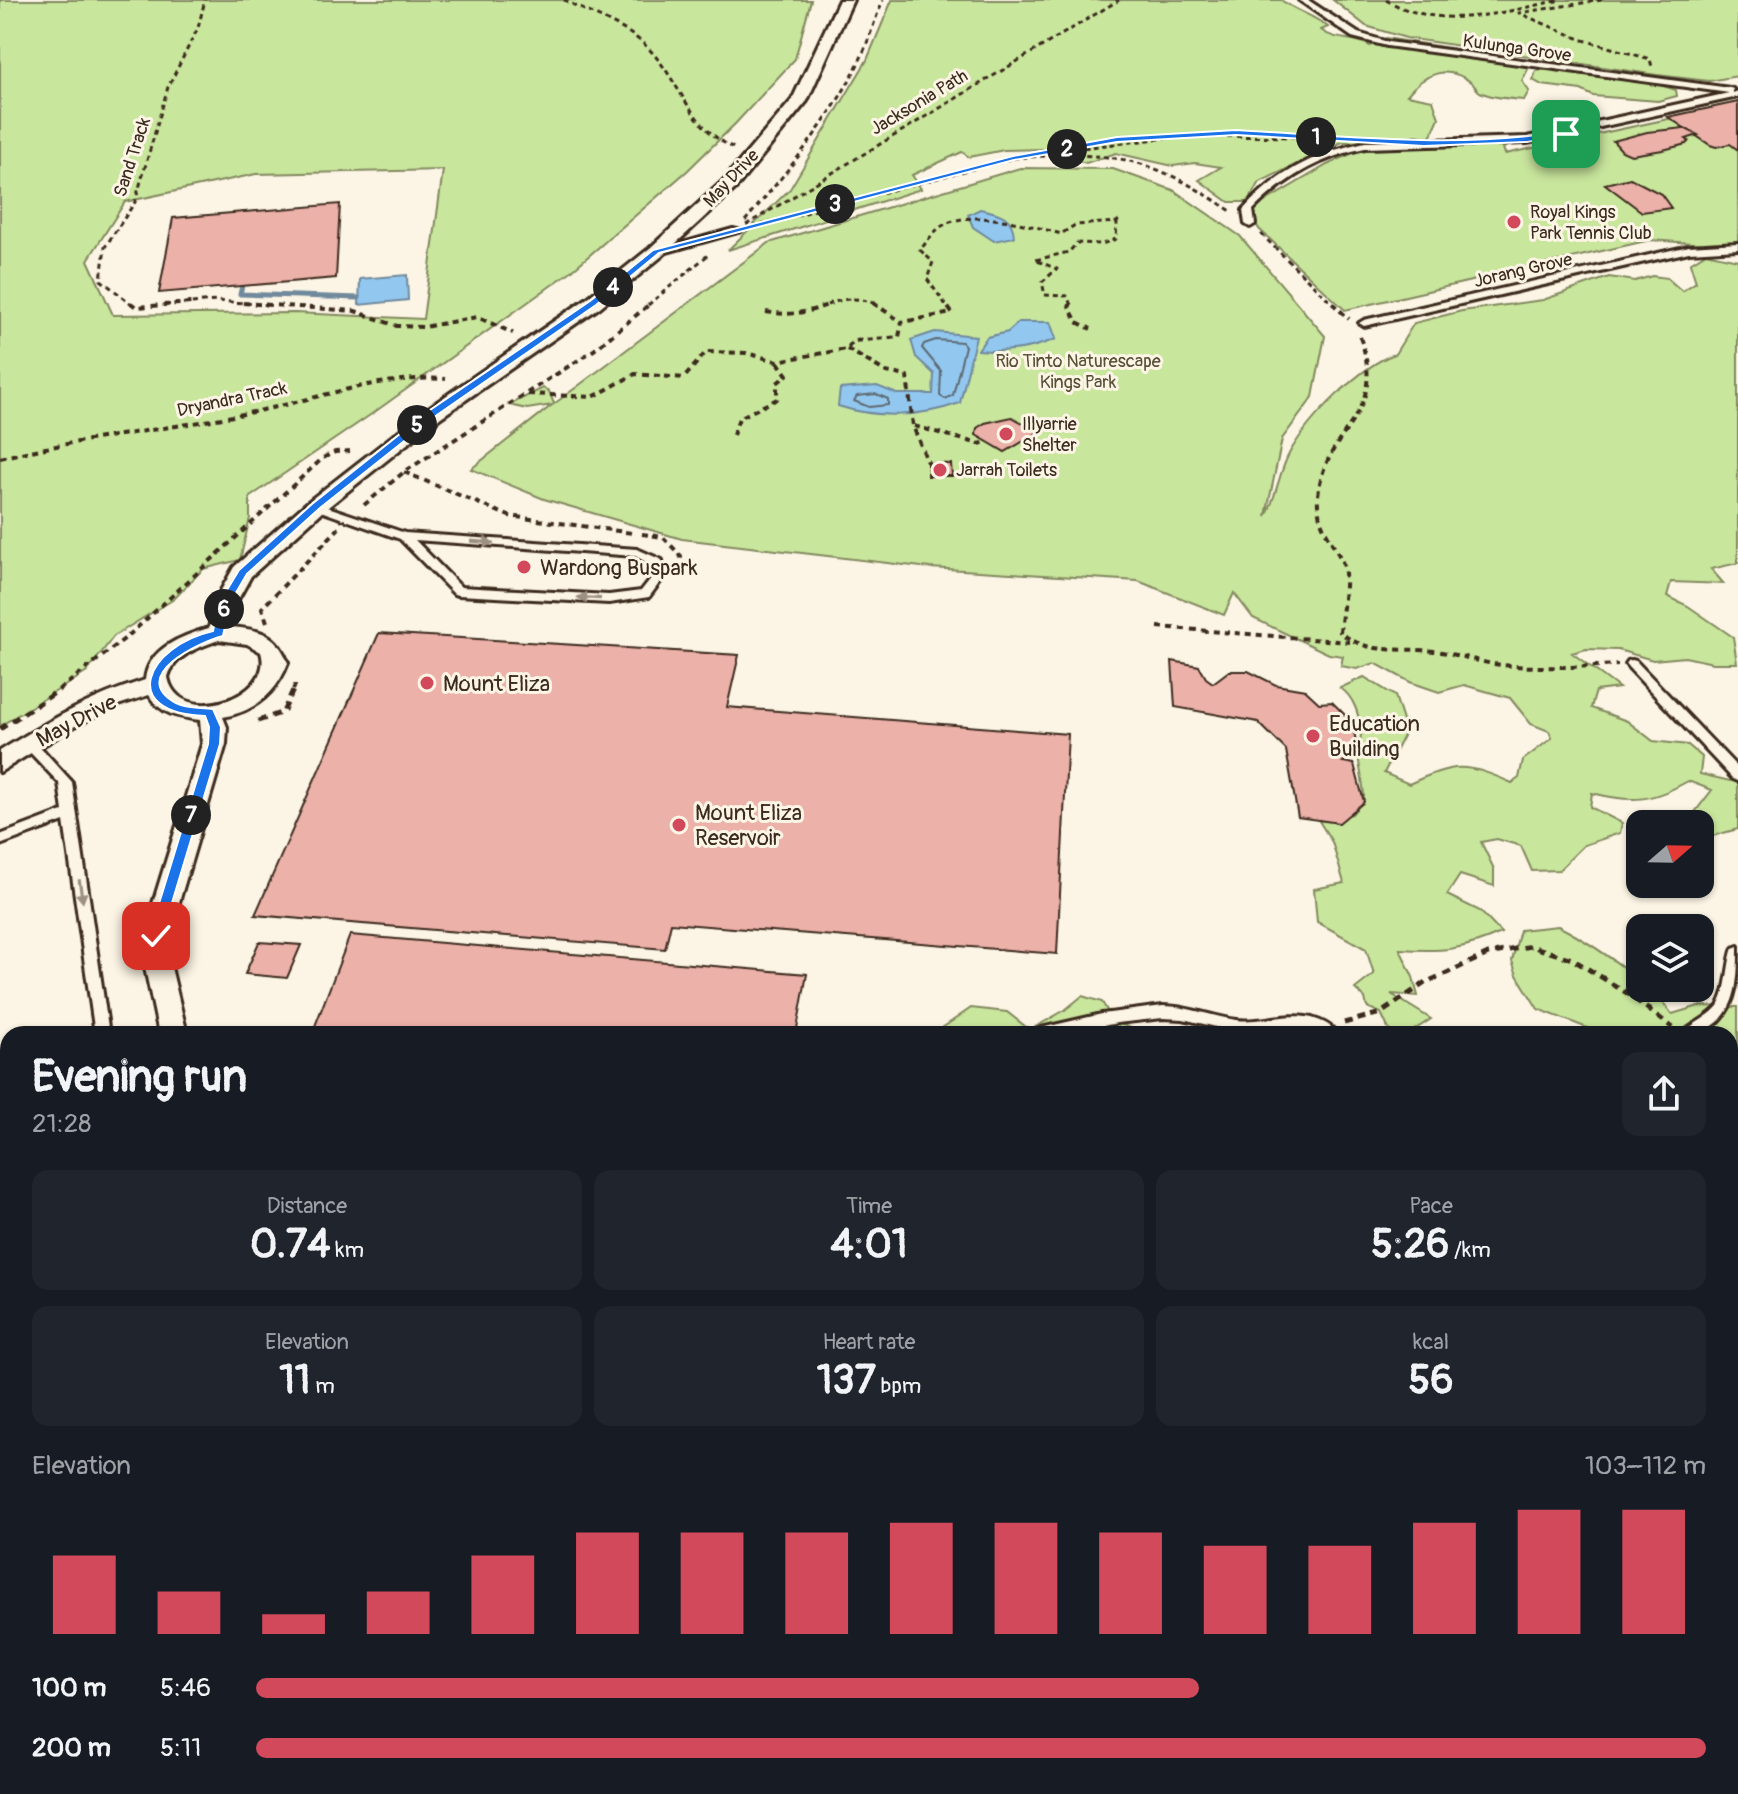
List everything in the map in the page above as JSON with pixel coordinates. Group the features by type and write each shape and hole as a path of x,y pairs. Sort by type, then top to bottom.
{"street":[{"name":"May Drive","path":"219,633 225,603 242,572 316,506 373,459 593,303 656,252 729,185 799,101 846,0"},
{"path":"219,633 239,633 258,638 270,646 277,658 275,672 267,686 251,699 231,708 209,712 172,706 161,697 155,685 158,671 173,652 198,638 219,633"},
{"name":"May Drive","path":"0,763 67,720 107,700 155,685"},
{"path":"171,1026 157,963 156,936 214,744 215,727 209,712"}],"lane":[{"name":"Kulunga Grove","path":"1303,0 1355,35 1387,44 1738,93"},
{"path":"1250,224 1248,210 1259,197 1286,178 1341,149 1365,145 1527,140 1738,93"},
{"path":"656,252 736,231"},
{"name":"Jorang Grove","path":"1364,323 1689,249 1738,246"},
{"path":"316,506 404,536 637,553 658,563 658,577 645,594 609,599 458,591 404,536"},
{"path":"1632,664 1738,776"},
{"path":"30,744 65,782 101,1026"},
{"path":"0,840 69,814"},
{"path":"1702,1026 1724,1009 1737,976 1738,952"},
{"path":"1072,1026 1167,1011 1224,1026"},
{"path":"1276,1026 1302,1021 1314,1026"}],"path":[{"name":"Sand Track","path":"205,0 198,28 168,87 135,202 105,247 101,280 136,307 217,301 355,311 397,326 424,327 477,317 535,343"},
{"path":"564,0 648,48 694,117 725,145 755,153"},
{"name":"Jacksonia Path","path":"736,231 1119,0"},
{"path":"1386,0 1405,11 1446,18 1561,0"},
{"path":"1602,0 1519,13 1580,39 1650,59 1656,83"},
{"path":"736,231 1013,158 1132,139 1236,133 1339,138"},
{"path":"1013,158 1080,154 1117,156 1151,167 1194,187 1250,224 1355,325 1366,354 1369,381 1357,417 1329,452 1318,498 1324,535 1345,567 1340,632 1351,642"},
{"path":"1091,329 1080,326 1075,320 1067,296 1045,295 1042,282 1057,269 1035,260 1069,252 1077,243 1102,244 1116,239 1117,222 1121,217"},
{"path":"902,322 952,313 927,279 933,262 920,250 944,224 968,220 1009,220 1061,234 1075,225 1117,222"},
{"path":"766,312 784,318 818,310 842,296 880,302 902,322"},
{"path":"847,349 853,341 899,337 902,322"},
{"path":"527,394 593,397 635,374 684,378 706,352 746,353 777,361 847,349 886,372 907,376"},
{"path":"733,435 739,418 777,399 777,383 787,375 777,361"},
{"path":"903,365 913,426 928,463"},
{"name":"Dryandra Track","path":"0,458 256,412 339,388 376,381 428,376 447,379 466,391"},
{"path":"913,426 979,444 987,442"},
{"path":"0,729 43,704 134,632 259,513 323,458 346,451 373,459 509,516 663,537 681,556 680,578"},
{"path":"268,626 262,608 349,518 404,472"},
{"path":"1158,627 1351,642 1379,653 1433,651 1477,662 1552,668 1632,664"},
{"path":"252,723 283,712 298,678"},
{"path":"1341,1026 1381,1013 1425,983 1488,954 1531,946 1572,959 1627,993 1670,1026"}],"green space":[{"path":"0,0 811,0 795,59 687,171 570,272 250,497 250,518 240,560 203,569 174,599 114,636 87,672 0,726","holes":["443,170 423,319 295,313 113,315 88,260 125,202 256,174"]},
{"path":"892,0 1281,0 1328,27 1321,30 1327,34 1370,46 1386,38 1468,51 1486,59 1512,59 1528,69 1522,81 1529,91 1524,100 1502,98 1480,92 1472,83 1454,73 1428,77 1407,95 1433,100 1439,118 1430,138 1416,135 1382,143 1342,142 1260,182 1248,202 1229,202 1199,180 1221,167 1195,163 1173,166 1116,153 1086,163 1042,149 1004,150 969,157 962,152 912,175 921,189 728,250 790,189 867,60"},
{"path":"1333,0 1738,0 1738,76 1709,81 1406,38 1366,26"},
{"path":"1553,68 1661,85 1676,90 1677,96 1658,101 1593,96 1581,90 1542,85 1533,80 1536,71"},
{"name":"Royal Kings Park Tennis Club","path":"1738,104 1738,241 1720,245 1650,240 1345,310 1259,229 1250,214 1254,208 1327,165 1366,147 1509,143 1511,145 1503,148 1505,154"},
{"name":"Rio Tinto Naturescape Kings Park","path":"1020,168 1113,169 1173,190 1240,236 1325,336 1313,397 1282,439 1266,516 1286,459 1298,439 1336,395 1367,369 1395,354 1414,323 1462,311 1543,300 1609,277 1635,281 1652,276 1667,278 1682,291 1696,282 1690,263 1706,253 1738,260 1738,563 1711,569 1724,584 1671,582 1667,596 1688,606 1733,637 1737,663 1713,663 1685,657 1653,660 1618,650 1586,649 1572,653 1619,688 1596,691 1591,708 1627,721 1653,741 1688,745 1702,757 1700,774 1730,781 1738,776 1738,829 1714,836 1714,810 1697,810 1712,790 1688,781 1641,799 1592,793 1590,807 1622,823 1620,833 1584,845 1559,870 1532,871 1521,846 1497,839 1481,842 1494,869 1494,886 1460,875 1447,895 1480,911 1501,933 1452,948 1400,949 1418,996 1391,994 1431,1019 1420,1026 1387,1026 1381,1013 1367,1007 1365,998 1355,989 1374,974 1366,949 1317,922 1314,889 1344,883 1332,842 1319,821 1352,814 1364,799 1358,753 1359,720 1353,702 1340,688 1364,677 1395,696 1406,730 1384,773 1409,784 1438,772 1460,768 1483,771 1512,783 1519,778 1523,760 1552,738 1549,731 1531,724 1510,698 1464,685 1439,692 1410,682 1375,663 1357,669 1341,666 1343,656 1329,654 1253,618 1234,593 1224,615 1138,581 930,568 682,539 544,499 471,469 552,405 527,409 509,405 543,388 549,391 554,404 769,243"},
{"path":"1558,926 1626,969 1626,1002 1662,1002 1672,1014 1699,1006 1738,1007 1738,1026 1582,1026 1538,1009 1512,961 1520,930"},
{"path":"1082,996 1102,1002 1114,1022 1125,1026 1037,1026"},
{"path":"971,1008 1007,1012 1025,1026 945,1026"}],"water":[{"path":"980,209 1008,220 1014,237 994,241 973,227 968,215"},
{"path":"407,275 408,300 359,305 360,279"},
{"path":"1019,322 1050,322 1056,339 1018,350 978,350 987,337 1008,332"},
{"path":"935,332 976,336 960,403 899,415 868,413 838,406 840,389 877,386 897,394 933,394 934,374 916,357 911,340"}],"building":[{"path":"1738,102 1738,150 1730,144 1710,145 1668,117"},
{"path":"1684,128 1698,135 1686,139 1689,141 1686,144 1663,150 1631,155 1613,141 1647,132"},
{"path":"1568,140 1578,147 1547,154 1537,147"},
{"path":"1630,178 1661,194 1671,208 1642,212 1605,184"},
{"path":"340,204 336,278 159,293 173,218"},
{"name":"Illyarrie Shelter","path":"1012,417 1039,432 1005,452 976,435 977,428 985,423"},
{"name":"Jarrah Toilets","path":"928,463 951,464 952,476 928,476"},
{"name":"Mount Eliza Reservoir","path":"379,633 739,655 727,707 1068,734 1057,954 671,923 665,949 255,915"},
{"name":"Education Building","path":"1172,661 1199,666 1213,683 1229,671 1248,671 1276,685 1305,690 1319,703 1332,702 1352,722 1358,751 1343,762 1354,764 1364,802 1339,823 1298,817 1286,750 1258,722 1175,707"},
{"path":"350,935 807,974 797,1026 315,1026"},
{"path":"259,942 301,945 287,978 245,974"}],"waterway":[{"path":"242,286 240,294 359,298"}],"place":[{"name":"Royal Kings Park Tennis Club","path":"1514,222"},
{"name":"Illyarrie Shelter","path":"1006,434"},
{"name":"Jarrah Toilets","path":"940,470"},
{"name":"Wardong Buspark","path":"524,567"},
{"name":"Mount Eliza","path":"427,683"},
{"name":"Education Building","path":"1313,736"},
{"name":"Mount Eliza Reservoir","path":"679,825"}],"route":[{"path":"156,936 214,744 215,727 209,712 172,706 161,697 155,685 158,671 166,658 198,638 219,633 225,603 242,572 316,506 434,413 593,303 656,252 1013,158 1117,140 1236,133 1424,143 1527,140 1566,134"}]}
